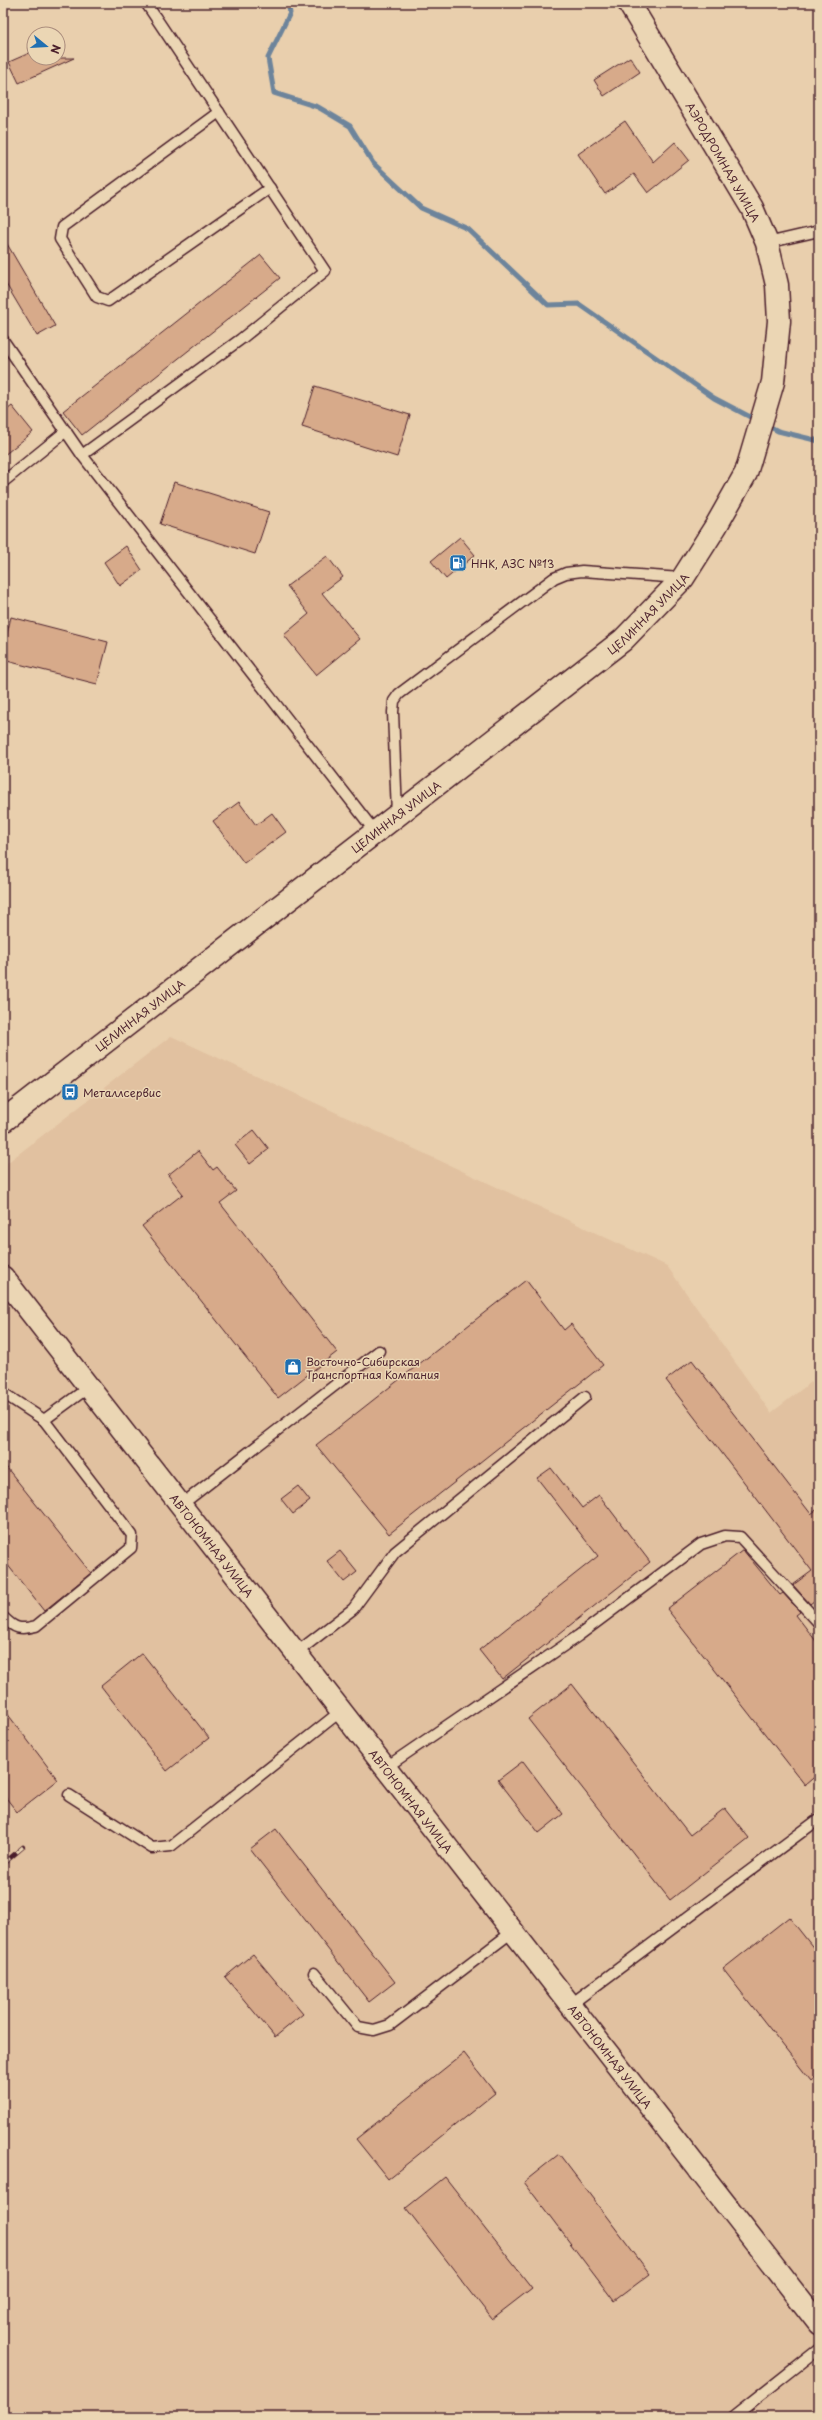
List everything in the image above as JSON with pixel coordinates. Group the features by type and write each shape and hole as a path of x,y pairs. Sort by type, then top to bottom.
{"street":[{"name":"АЭРОДРОМНАЯ УЛИЦА","path":"629,3 752,208 767,243 777,284 779,321 773,382"},
{"name":"ЦЕЛИННАЯ УЛИЦА","path":"3,1121 397,817 623,640 683,578 746,473 773,382"},
{"name":"АВТОНОМНАЯ УЛИЦА","path":"3,1277 819,2324"}],"lane":[{"path":"82,455 241,339 325,271 146,3"},
{"path":"219,112 62,227 60,239 97,297 108,301 270,188"},
{"path":"767,243 819,231"},
{"path":"3,340 82,455 376,833"},
{"path":"3,482 66,431"},
{"path":"397,817 393,712 394,701 398,694 554,578 566,573 582,571 683,578"},
{"path":"181,1505 379,1351"},
{"path":"44,1420 89,1386"},
{"path":"3,1393 44,1420 132,1536 133,1541 131,1548 36,1626 21,1630 13,1627 3,1617"},
{"path":"296,1653 353,1609 395,1552 586,1397"},
{"path":"385,1768 578,1636 701,1544 725,1536 740,1537 819,1623"},
{"path":"69,1795 152,1848 171,1846 341,1710"},
{"path":"570,2005 819,1819"},
{"path":"314,1973 358,2027 374,2030 390,2025 512,1932"},
{"path":"733,2417 819,2349"}],"shaded area":[{"path":"171,1036 667,1266 771,1413 819,1376 819,2417 3,2417 3,1166"}],"building":[{"path":"26,55 26,66 56,66 19,83 9,62"},
{"path":"630,57 640,72 604,96 594,80"},
{"path":"66,58 74,58 66,62"},
{"path":"625,121 653,162 675,142 689,160 648,193 634,174 605,194 578,154"},
{"path":"3,237 55,326 37,336 3,279"},
{"path":"261,255 280,278 82,435 63,411"},
{"path":"315,386 410,415 397,457 302,427"},
{"path":"12,406 33,432 3,456 3,413"},
{"path":"174,482 269,512 255,554 160,524"},
{"path":"460,537 475,555 446,579 431,561"},
{"path":"126,546 142,570 120,586 104,562"},
{"path":"327,556 343,577 322,593 360,639 316,675 284,635 309,614 287,586"},
{"path":"11,617 108,642 97,684 3,660 3,650"},
{"path":"239,802 256,825 272,813 286,832 244,863 213,821"},
{"path":"254,1130 269,1149 250,1164 235,1145"},
{"path":"198,1151 213,1170 217,1167 236,1191 220,1203 337,1352 278,1398 142,1226 183,1194 168,1175"},
{"path":"526,1280 564,1330 571,1324 603,1365 389,1534 316,1445"},
{"path":"692,1360 811,1514 819,1508 819,1597 810,1604 793,1585 812,1571 666,1380"},
{"path":"3,1463 91,1573 44,1611 3,1559"},
{"path":"551,1468 582,1508 599,1495 650,1562 502,1679 479,1650 598,1556 537,1478"},
{"path":"298,1486 310,1501 293,1514 281,1499"},
{"path":"743,1550 780,1595 783,1593 800,1612 796,1615 819,1645 819,1773 805,1785 667,1609"},
{"path":"340,1551 357,1572 344,1582 327,1561"},
{"path":"142,1653 209,1738 167,1771 101,1686"},
{"path":"572,1684 690,1835 725,1808 749,1838 670,1900 528,1719"},
{"path":"3,1708 58,1780 17,1812 3,1794"},
{"path":"523,1761 563,1814 539,1833 498,1780"},
{"path":"276,1829 395,1982 369,2002 250,1849"},
{"path":"789,1917 819,1955 819,2074 811,2081 723,1969"},
{"path":"253,1954 303,2014 275,2037 225,1977"},
{"path":"464,2053 495,2093 388,2179 356,2139"},
{"path":"559,2154 650,2274 614,2301 524,2182"},
{"path":"445,2177 532,2288 492,2319 406,2208"}],"waterway":[{"path":"288,3 290,13 268,58 274,93 318,107 350,126 373,163 421,208 468,229 548,305 579,304 714,398 756,420"},
{"path":"765,424 778,431 819,441"}],"railway":[{"path":"3,1864 23,1847"}],"place":[{"name":"ННК, АЗС №13","path":"458,563"},
{"name":"Металлсервис","path":"70,1092"},
{"name":"Восточно-Сибирская Транспортная Компания","path":"293,1367"}]}
